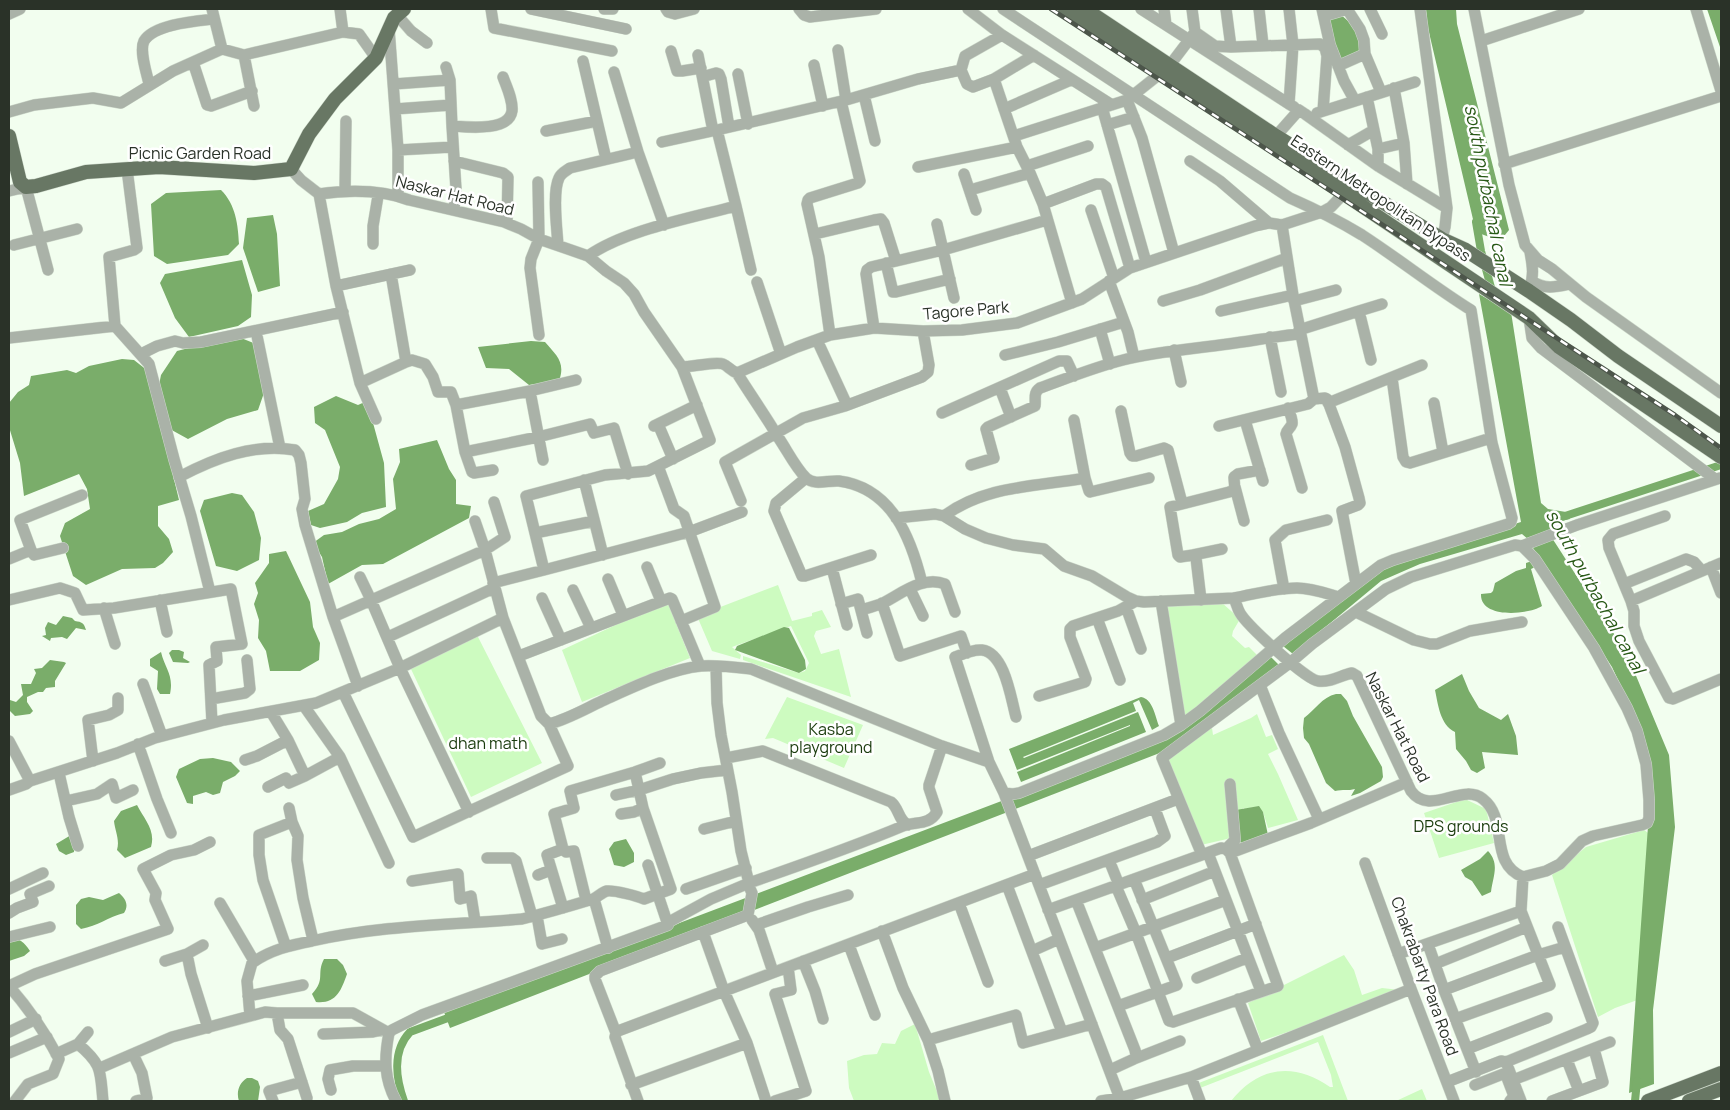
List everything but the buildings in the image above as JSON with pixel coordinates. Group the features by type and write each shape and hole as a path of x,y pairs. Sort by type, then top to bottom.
{"main road":[{"name":"Eastern Metropolitan Bypass","path":"1064,9 1165,69 1349,192 1529,318 1559,347 1721,457"},
{"path":"1085,9 1165,69 1276,136 1349,192 1445,223 1464,249 1530,286 1618,356 1721,426"},
{"name":"Picnic Garden Road","path":"26,187 86,172 127,169 159,167 254,173 292,169 309,134 335,99 376,58 397,17"},
{"path":"9,136 20,182 26,187"},
{"path":"1652,1100 1721,1074"},
{"path":"1689,1101 1721,1089"}],"street":[{"path":"9,14 20,9"},
{"path":"191,9 194,21"},
{"path":"340,9 343,32"},
{"path":"491,9 494,28 612,51"},
{"path":"531,9 626,29"},
{"path":"604,9 613,9"},
{"path":"666,9 668,12 675,14 694,9"},
{"path":"799,9 804,16 810,17 876,9"},
{"path":"968,9 1002,35 1107,106"},
{"path":"1003,9 1130,98 1290,198 1322,212 1362,236 1471,310 1496,465 1512,518 1511,522 1393,560 1374,570 1181,725 1148,742 1020,793 1004,796"},
{"path":"1141,9 1166,25 1215,46 1325,44"},
{"path":"1164,9 1166,25"},
{"path":"918,167 1015,142 1130,98 1165,69 1192,36 1192,9"},
{"path":"1226,9 1231,47"},
{"path":"1259,9 1263,46"},
{"path":"1276,136 1299,110 1290,9"},
{"path":"1323,111 1327,56 1323,12 1348,9 1360,29 1364,40 1365,54 1382,92"},
{"path":"1370,9 1382,34"},
{"path":"1420,9 1445,223"},
{"path":"1474,9 1504,164 1522,236 1534,269 1530,286 1545,288 1570,284"},
{"path":"1481,41 1580,9"},
{"path":"1696,9 1721,91"},
{"path":"150,84 145,66 144,42 152,34 164,28 194,21 213,14 222,49"},
{"path":"397,17 427,43"},
{"path":"397,17 394,84 398,150 398,196"},
{"path":"9,112 34,105 93,98 121,103 173,71 222,49 244,55 343,32 359,34 376,58"},
{"path":"1002,35 965,56 961,70 969,86 973,87 994,79 1034,55"},
{"path":"1192,36 1378,166 1407,184 1445,223"},
{"path":"1325,44 1355,101"},
{"path":"830,335 808,200 860,181 844,101 838,50"},
{"path":"671,51 677,71 705,71 719,74 729,127"},
{"path":"1338,66 1365,54"},
{"path":"244,55 254,106"},
{"path":"698,55 705,71 715,130 751,270"},
{"path":"583,61 606,159"},
{"path":"193,62 207,105 211,106 252,91"},
{"path":"814,65 822,106"},
{"path":"446,67 450,80 456,189 454,210"},
{"path":"662,142 844,101 918,79 961,70"},
{"path":"614,72 638,152 664,225"},
{"path":"738,74 748,124"},
{"path":"452,126 482,127 502,124 508,120 512,112 511,100 503,77"},
{"path":"994,79 1015,142 1029,169 1043,204 1072,304"},
{"path":"394,84 450,80"},
{"path":"1004,109 1071,80"},
{"path":"1299,110 1323,111 1415,82"},
{"path":"1394,88 1404,143 1407,184"},
{"path":"864,95 875,141"},
{"path":"1504,164 1721,96"},
{"path":"1367,97 1378,149 1378,166"},
{"path":"1130,98 1174,253"},
{"path":"395,109 451,105"},
{"path":"1107,106 1108,125 1146,262"},
{"path":"1108,125 1134,117"},
{"path":"345,191 346,121"},
{"path":"546,131 597,121"},
{"path":"1348,145 1374,130"},
{"path":"1378,149 1404,143"},
{"path":"970,190 1088,146"},
{"path":"398,150 453,147"},
{"path":"558,245 556,189 559,177 570,168 638,152"},
{"path":"454,161 503,173 508,177 507,223"},
{"path":"1190,161 1220,181 1269,223"},
{"path":"127,169 137,248 110,257 115,326 149,364 210,592"},
{"path":"292,169 301,180 318,194 336,286 360,383 376,420"},
{"path":"964,174 976,210"},
{"path":"538,182 539,239 531,259 530,268 539,335"},
{"path":"1043,204 1096,184 1102,184 1106,187 1130,268"},
{"path":"9,191 26,187 48,270"},
{"name":"Naskar Hat Road","path":"318,194 345,191 398,196 507,223 521,228 539,239 588,256 634,294 644,312 682,367 710,440 673,459"},
{"name":"Tagore Park","path":"737,373 830,335 874,328 923,331 962,330 1004,326 1030,319 1072,304 1130,268 1255,226 1269,223 1282,225 1322,212 1349,192"},
{"path":"373,244 373,226 378,196 376,194"},
{"path":"588,256 600,247 664,225 736,206"},
{"path":"1090,210 1134,357"},
{"path":"815,234 881,219 884,223 891,262 893,292 950,279"},
{"path":"874,328 866,274 870,267 943,250 1047,220"},
{"path":"938,224 954,298"},
{"path":"1282,225 1293,298 1314,399"},
{"path":"14,245 77,229"},
{"path":"1529,251 1570,284 1719,388"},
{"path":"1163,301 1200,290 1287,258"},
{"path":"336,286 410,270"},
{"path":"391,274 406,362"},
{"path":"757,282 781,354"},
{"path":"1221,312 1336,290"},
{"path":"1036,391 1074,376 1134,357 1300,332 1382,304"},
{"path":"1359,311 1371,360"},
{"path":"141,354 157,346 175,341 183,343 202,342 342,312"},
{"path":"1529,318 1532,338 1541,348 1715,477"},
{"path":"1005,355 1124,322"},
{"path":"9,338 115,326"},
{"path":"1100,329 1110,364"},
{"path":"256,331 280,448"},
{"path":"388,637 493,586 544,570 689,532 742,506 725,462 803,418 847,405 922,377 928,372 929,365 923,331"},
{"path":"1270,337 1281,392"},
{"path":"817,340 847,405"},
{"path":"1174,350 1181,382"},
{"path":"360,383 412,360 425,364 433,377 438,392 451,392 456,405 465,452 472,472 492,470"},
{"path":"942,413 1063,360 1070,364 1074,376"},
{"path":"682,367 694,367 714,362 724,364 731,371 737,373 795,464 806,478 814,482 847,483 873,492 882,499 896,518 913,551 922,583"},
{"path":"1328,403 1422,365"},
{"path":"970,465 994,458 986,429 991,424 1035,406 1036,391 1029,375"},
{"path":"1392,378 1403,457 1406,462 1410,463 1491,438"},
{"path":"456,405 576,380"},
{"path":"1000,388 1011,416"},
{"path":"530,391 543,460"},
{"path":"1219,426 1308,404 1314,399 1325,398 1345,446 1360,503 1342,511 1356,584"},
{"path":"1434,404 1443,452"},
{"path":"544,570 526,496 605,475 648,471 673,459 656,425 697,405"},
{"path":"1288,408 1292,425 1286,431 1286,434 1302,488"},
{"path":"1121,411 1132,456 1164,448 1168,450 1182,503"},
{"path":"1074,420 1085,478 1090,492 1149,478"},
{"path":"1244,521 1234,477 1238,474 1261,476 1245,420"},
{"path":"465,452 538,438 590,424 594,434 614,428 628,474"},
{"path":"179,477 202,465 239,451 280,448 295,450 299,455 305,499 302,509 304,525 333,617 358,686"},
{"path":"658,466 674,509 684,516 715,607 681,621"},
{"path":"1261,992 1215,871 1178,799 1162,758 1386,588 1403,580 1515,545 1522,546 1535,542 1577,525 1715,477"},
{"path":"806,478 776,503 774,511 802,576 871,555"},
{"path":"944,516 968,501 992,492 1085,478"},
{"path":"584,480 603,555"},
{"path":"1222,549 1180,557 1176,550 1170,507 1229,492 1235,487"},
{"path":"63,548 34,555 20,520 82,495"},
{"path":"333,617 485,550 505,537 494,502"},
{"path":"896,518 935,514 944,516 965,529 986,538 1044,550 1064,566 1092,576 1131,604 1141,649"},
{"path":"1665,516 1613,534 1608,540 1631,601 1635,632 1668,698 1673,699 1721,679"},
{"path":"1284,588 1275,540 1286,530 1328,520"},
{"path":"343,692 413,837 568,766 549,724 541,716 503,618 485,550 475,521"},
{"path":"535,533 594,521"},
{"path":"1455,1019 1550,985 1521,911 1523,877 1546,871 1560,864 1582,841 1593,836 1642,825 1647,823 1649,818 1646,764 1637,731 1627,708 1581,628 1535,559 1522,546"},
{"path":"9,559 31,550"},
{"path":"1193,554 1196,558 1201,600"},
{"path":"1624,584 1686,560 1712,567"},
{"path":"647,567 661,601"},
{"path":"1712,567 1721,593"},
{"path":"1631,601 1712,567"},
{"path":"832,568 847,625"},
{"path":"360,577 400,668 469,812"},
{"path":"608,579 623,616"},
{"path":"861,610 882,603 922,583 940,582 945,584 956,612"},
{"path":"9,600 60,588 75,593 83,610 231,588 242,644 216,647 217,661 209,665 212,723"},
{"path":"1039,696 1085,682 1086,679 1068,632 1073,626 1131,604 1234,598 1284,588 1307,589 1339,597"},
{"path":"910,589 923,616"},
{"path":"574,590 591,628"},
{"path":"542,598 561,640"},
{"path":"518,656 670,598 700,666"},
{"path":"1234,598 1240,613 1289,661"},
{"path":"841,604 858,599 867,633"},
{"path":"160,600 167,632"},
{"path":"1161,601 1181,725"},
{"path":"882,603 900,656 961,636 967,653"},
{"path":"104,608 114,644"},
{"path":"1356,612 1414,640 1430,644 1437,644 1470,631 1522,622"},
{"path":"9,790 162,736 212,723 304,706 400,668 503,618"},
{"path":"1097,618 1120,680"},
{"path":"1016,717 1002,669 998,660 993,655 983,650 955,657 989,762 1015,822 1121,1099"},
{"path":"210,698 245,693 250,689 247,660"},
{"name":"Naskar Hat Road","path":"1289,661 1308,677 1317,681 1330,681 1352,672 1356,676 1416,798 1421,801 1430,802 1467,795 1475,795 1482,798 1489,805 1496,818 1504,860 1509,868 1523,877"},
{"path":"549,724 560,722 603,701 672,672 700,666 751,669 942,746 989,762"},
{"path":"716,666 717,703 721,735 741,851 750,887 749,914 756,925 773,972"},
{"path":"143,684 162,736"},
{"path":"1260,685 1272,717 1319,819"},
{"path":"93,761 88,720 109,715 118,710 118,698"},
{"path":"304,706 340,757 388,863"},
{"path":"271,712 288,740 305,776"},
{"path":"245,760 288,740"},
{"path":"9,741 30,781"},
{"path":"138,744 171,833"},
{"path":"323,1034 386,1032 422,1016 668,925 668,923 722,895 750,887 908,825 931,820 936,812 928,788 942,746"},
{"path":"726,758 763,751 891,802 895,805 904,823 908,825"},
{"path":"268,787 286,778 289,783 340,757"},
{"path":"608,948 574,851 566,852 563,849 554,814 574,808 570,791 660,763"},
{"path":"616,794 639,790 672,779 727,770"},
{"path":"58,772 78,846"},
{"path":"250,1016 247,981 252,963 279,948 313,940 389,928 522,919 563,908 607,891 635,895 644,899 671,889 643,808 636,772"},
{"path":"1048,910 1221,848 1228,851 1319,819 1407,782"},
{"path":"66,801 96,794 112,784 116,798 133,790"},
{"path":"1228,851 1235,840 1230,784"},
{"path":"1028,856 1178,799"},
{"path":"289,808 298,836 297,860 303,898 313,940"},
{"path":"621,814 643,808"},
{"path":"616,1033 1007,885 1109,860 1157,842 1165,836 1155,809"},
{"path":"704,829 736,821"},
{"path":"286,946 263,880 259,855 259,835 292,822"},
{"path":"15,1101 28,1084 53,1074 59,1059 36,1019 9,986 35,974 168,928 155,900 156,893 143,869 171,855 194,850 210,842"},
{"path":"563,849 547,855 563,908"},
{"path":"1109,860 1169,1021 1173,1022 1278,986 1228,851"},
{"path":"486,858 512,858 516,861 535,916 542,944 562,939"},
{"name":"Chakrabarty Para Road","path":"1365,863 1454,1101"},
{"path":"648,865 668,923"},
{"path":"686,889 746,868"},
{"path":"538,875 551,870"},
{"path":"1142,900 1215,871"},
{"path":"9,889 43,873"},
{"path":"412,881 458,874 460,899 471,896 475,921"},
{"path":"717,878 722,895"},
{"path":"1118,1006 1178,985 1134,879"},
{"path":"1007,885 1062,1032"},
{"path":"48,886 30,894 33,902 17,908 11,925 50,927"},
{"path":"756,925 848,895"},
{"path":"1076,900 1135,1050 1136,1056 1134,1059"},
{"path":"1094,948 1226,900"},
{"path":"220,903 254,961"},
{"path":"959,903 988,982"},
{"path":"1398,954 1521,911"},
{"path":"638,1101 596,979 597,974 600,971 749,914"},
{"path":"1167,958 1256,924"},
{"path":"1435,964 1527,927"},
{"path":"1447,1082 1501,1061 1506,1062 1592,1027 1593,1023 1558,927"},
{"path":"882,931 903,988 928,1040 945,1101"},
{"path":"703,932 724,991 747,1043 766,1101"},
{"path":"1032,951 1059,939"},
{"path":"1428,944 1476,1072"},
{"path":"165,961 187,954 203,945"},
{"path":"849,945 875,1015"},
{"path":"1444,990 1538,955 1565,947"},
{"path":"187,954 191,974 208,1028"},
{"path":"1198,978 1247,958"},
{"path":"803,962 815,991 823,1019"},
{"path":"775,1101 806,1092 775,994 791,990 788,967"},
{"path":"248,996 303,985"},
{"path":"1101,1101 1121,1099 1191,1077 1411,989"},
{"path":"1238,999 1258,1050"},
{"path":"100,1068 172,1037 265,1012 354,1013 386,1032"},
{"path":"277,1013 280,1030 288,1038 307,1098"},
{"path":"928,1040 1016,1015 1023,1043 1092,1024"},
{"path":"1466,1049 1547,1018"},
{"path":"9,1032 36,1019"},
{"path":"56,1054 78,1044 88,1032"},
{"path":"386,1032 386,1066 389,1087 396,1101"},
{"path":"9,1053 47,1037"},
{"path":"1110,1070 1180,1041"},
{"path":"1514,1080 1610,1042"},
{"path":"631,1085 747,1043"},
{"path":"78,1044 91,1054 100,1068 103,1101"},
{"path":"1552,1101 1603,1082 1594,1049"},
{"path":"133,1054 142,1073 147,1098 136,1101"},
{"path":"1567,1060 1579,1091"},
{"path":"1506,1062 1521,1101"},
{"path":"331,1090 328,1079 330,1070 353,1066 386,1066"},
{"path":"1475,1085 1503,1074 1506,1075 1514,1096 1510,1101"},
{"path":"1191,1077 1200,1101"},
{"path":"273,1101 269,1091 302,1082"}],"green space":[{"path":"778,585 792,621 812,616 812,613 822,610 831,627 816,631 814,636 821,654 839,649 851,697 743,660 743,656 799,673 805,671 809,663 791,626 732,647 741,655 740,659 712,651 697,616"},
{"path":"667,601 690,658 582,702 562,650"},
{"path":"1221,602 1240,619 1232,636 1245,648 1249,647 1257,655 1184,719 1165,604"},
{"name":"dhan math","path":"477,635 542,763 471,797 411,669"},
{"name":"Kasba playground","path":"787,697 863,725 844,768 773,738 765,739"},
{"path":"1257,714 1266,737 1272,735 1278,749 1268,754 1298,820 1268,828 1263,812 1255,807 1243,808 1237,834 1227,839 1201,845 1164,754 1212,728 1213,735"},
{"name":"DPS grounds","path":"1465,799 1486,809 1494,843 1439,858 1424,813"},
{"path":"1644,830 1661,842 1646,997 1615,1008 1598,1017 1552,875 1586,847"},
{"path":"1344,955 1354,970 1362,995 1382,988 1400,990 1320,1021 1261,1041 1248,1003"},
{"path":"915,1024 929,1072 941,1101 854,1101 849,1088 847,1061 864,1055 877,1054 882,1043 895,1044 901,1031"},
{"path":"1323,1035 1348,1101 1231,1101 1253,1081 1265,1075 1278,1072 1290,1071 1303,1074 1333,1087 1331,1075 1318,1042 1200,1088 1191,1086"},
{"path":"1422,1089 1427,1101 1396,1101"}],"water":[{"path":"1426,9 1456,9 1457,24 1509,230 1500,241 1476,232 1427,24"},
{"path":"1707,9 1721,9 1721,60 1720,47"},
{"path":"1340,14 1355,27 1364,52 1346,62 1335,49 1331,32 1330,20"},
{"path":"221,190 233,209 238,230 239,244 228,255 167,264 154,256 151,204 166,193"},
{"path":"273,215 277,234 280,286 258,292 243,248 247,218"},
{"path":"242,260 252,295 251,317 238,326 189,337 175,318 160,283 165,274"},
{"path":"1479,294 1511,312 1541,503 1548,509 1566,512 1570,519 1552,523 1554,531 1529,540 1522,534 1420,564 1381,581 1293,654 1283,646 1392,561 1521,522"},
{"path":"236,336 256,344 265,390 258,410 227,419 188,439 168,428 159,385 161,375 177,351"},
{"path":"531,341 545,342 559,359 561,374 559,381 529,385 509,369 486,368 478,347"},
{"path":"122,359 134,360 148,371 179,500 158,506 158,526 169,539 173,552 163,563 155,568 122,569 86,585 73,576 60,536 65,523 90,509 87,489 79,474 24,496 20,463 9,427 9,403 18,392 29,385 31,376 67,370 76,373 89,366"},
{"path":"336,396 358,405 367,401 384,463 386,507 362,513 347,522 320,528 311,525 308,511 324,504 338,479 340,467 325,430 315,423 314,407"},
{"path":"437,440 449,469 456,480 456,504 471,506 469,518 383,564 362,565 328,584 322,557 313,543 324,535 342,532 359,524 379,519 396,509 393,479 400,462 399,449"},
{"path":"232,493 242,495 254,512 261,538 259,560 237,571 216,566 200,511 204,500"},
{"path":"1552,538 1627,654 1669,755 1675,827 1653,1010 1654,1084 1629,1093 1651,784 1639,726 1612,667 1531,545"},
{"path":"286,551 310,602 313,627 320,643 319,660 300,671 270,671 266,651 258,638 259,620 254,604 258,593 255,583 269,563 269,554"},
{"path":"1535,560 1537,566 1531,569 1542,606 1516,613 1506,613 1488,608 1483,602 1481,594 1491,593 1495,583 1516,571 1526,568 1526,563"},
{"path":"63,616 82,623 86,630 76,628 67,639 62,637 51,638 50,641 42,636 46,635 45,628 48,622 56,625"},
{"path":"784,627 789,628 805,660 806,669 799,673 735,650 737,646"},
{"path":"172,650 184,652 183,658 190,662 173,662 169,653"},
{"path":"161,652 170,677 170,694 160,694 157,689 158,671 150,666 150,659"},
{"path":"1270,656 1279,665 1170,749 450,1028 444,1012 1171,737"},
{"path":"50,660 66,663 55,681 55,687 46,688 43,692 27,697 27,702 33,711 30,714 15,716 9,710 9,701 16,702 23,695 21,684 31,684 36,673 34,669 42,668"},
{"path":"1462,674 1479,708 1501,720 1508,714 1516,736 1518,755 1482,752 1485,768 1477,773 1471,770 1456,749 1455,732 1450,729 1443,719 1435,690"},
{"path":"1336,694 1341,694 1347,701 1353,716 1382,767 1383,777 1381,781 1351,796 1355,789 1335,791 1326,783 1309,744 1304,738 1304,718 1323,701"},
{"path":"1141,697 1151,704 1159,726 1152,730 1139,700 1133,703 1136,711 1023,757 1138,712 1146,732 1021,782 1017,772 1130,725 1017,770 1009,749"},
{"path":"213,758 231,762 240,771 223,782 220,793 213,795 206,792 193,796 193,804 187,803 176,777 179,769 200,759"},
{"path":"137,805 151,830 151,847 125,858 117,850 118,839 114,821 121,811"},
{"path":"1259,806 1263,812 1268,835 1241,843 1239,841 1236,810"},
{"path":"71,835 74,841 74,852 66,855 59,851 56,844"},
{"path":"626,839 634,853 634,862 624,867 614,865 609,849 614,842"},
{"path":"1488,851 1495,865 1494,875 1491,892 1482,896 1472,881 1465,877 1461,870 1480,859"},
{"path":"119,893 126,902 124,913 87,928 81,929 76,924 76,905 81,899 89,897 103,900"},
{"path":"9,938 21,941 30,951 24,956 9,961"},
{"path":"324,959 337,959 343,965 347,974 340,991 333,999 316,1002 312,994 319,984"},
{"path":"247,1078 258,1081 260,1087 258,1101 239,1101 239,1088"}],"waterway":[{"name":"south purbachal canal","path":"1476,222 1481,251 1492,291"},
{"path":"1559,518 1721,465"},
{"path":"404,1101 399,1084 397,1065 400,1048 404,1040 410,1032 456,1015"},
{"name":"south purbachal canal","path":"1635,1101 1637,1081"}],"railway":[{"path":"1051,9 1675,415 1721,448"}]}
